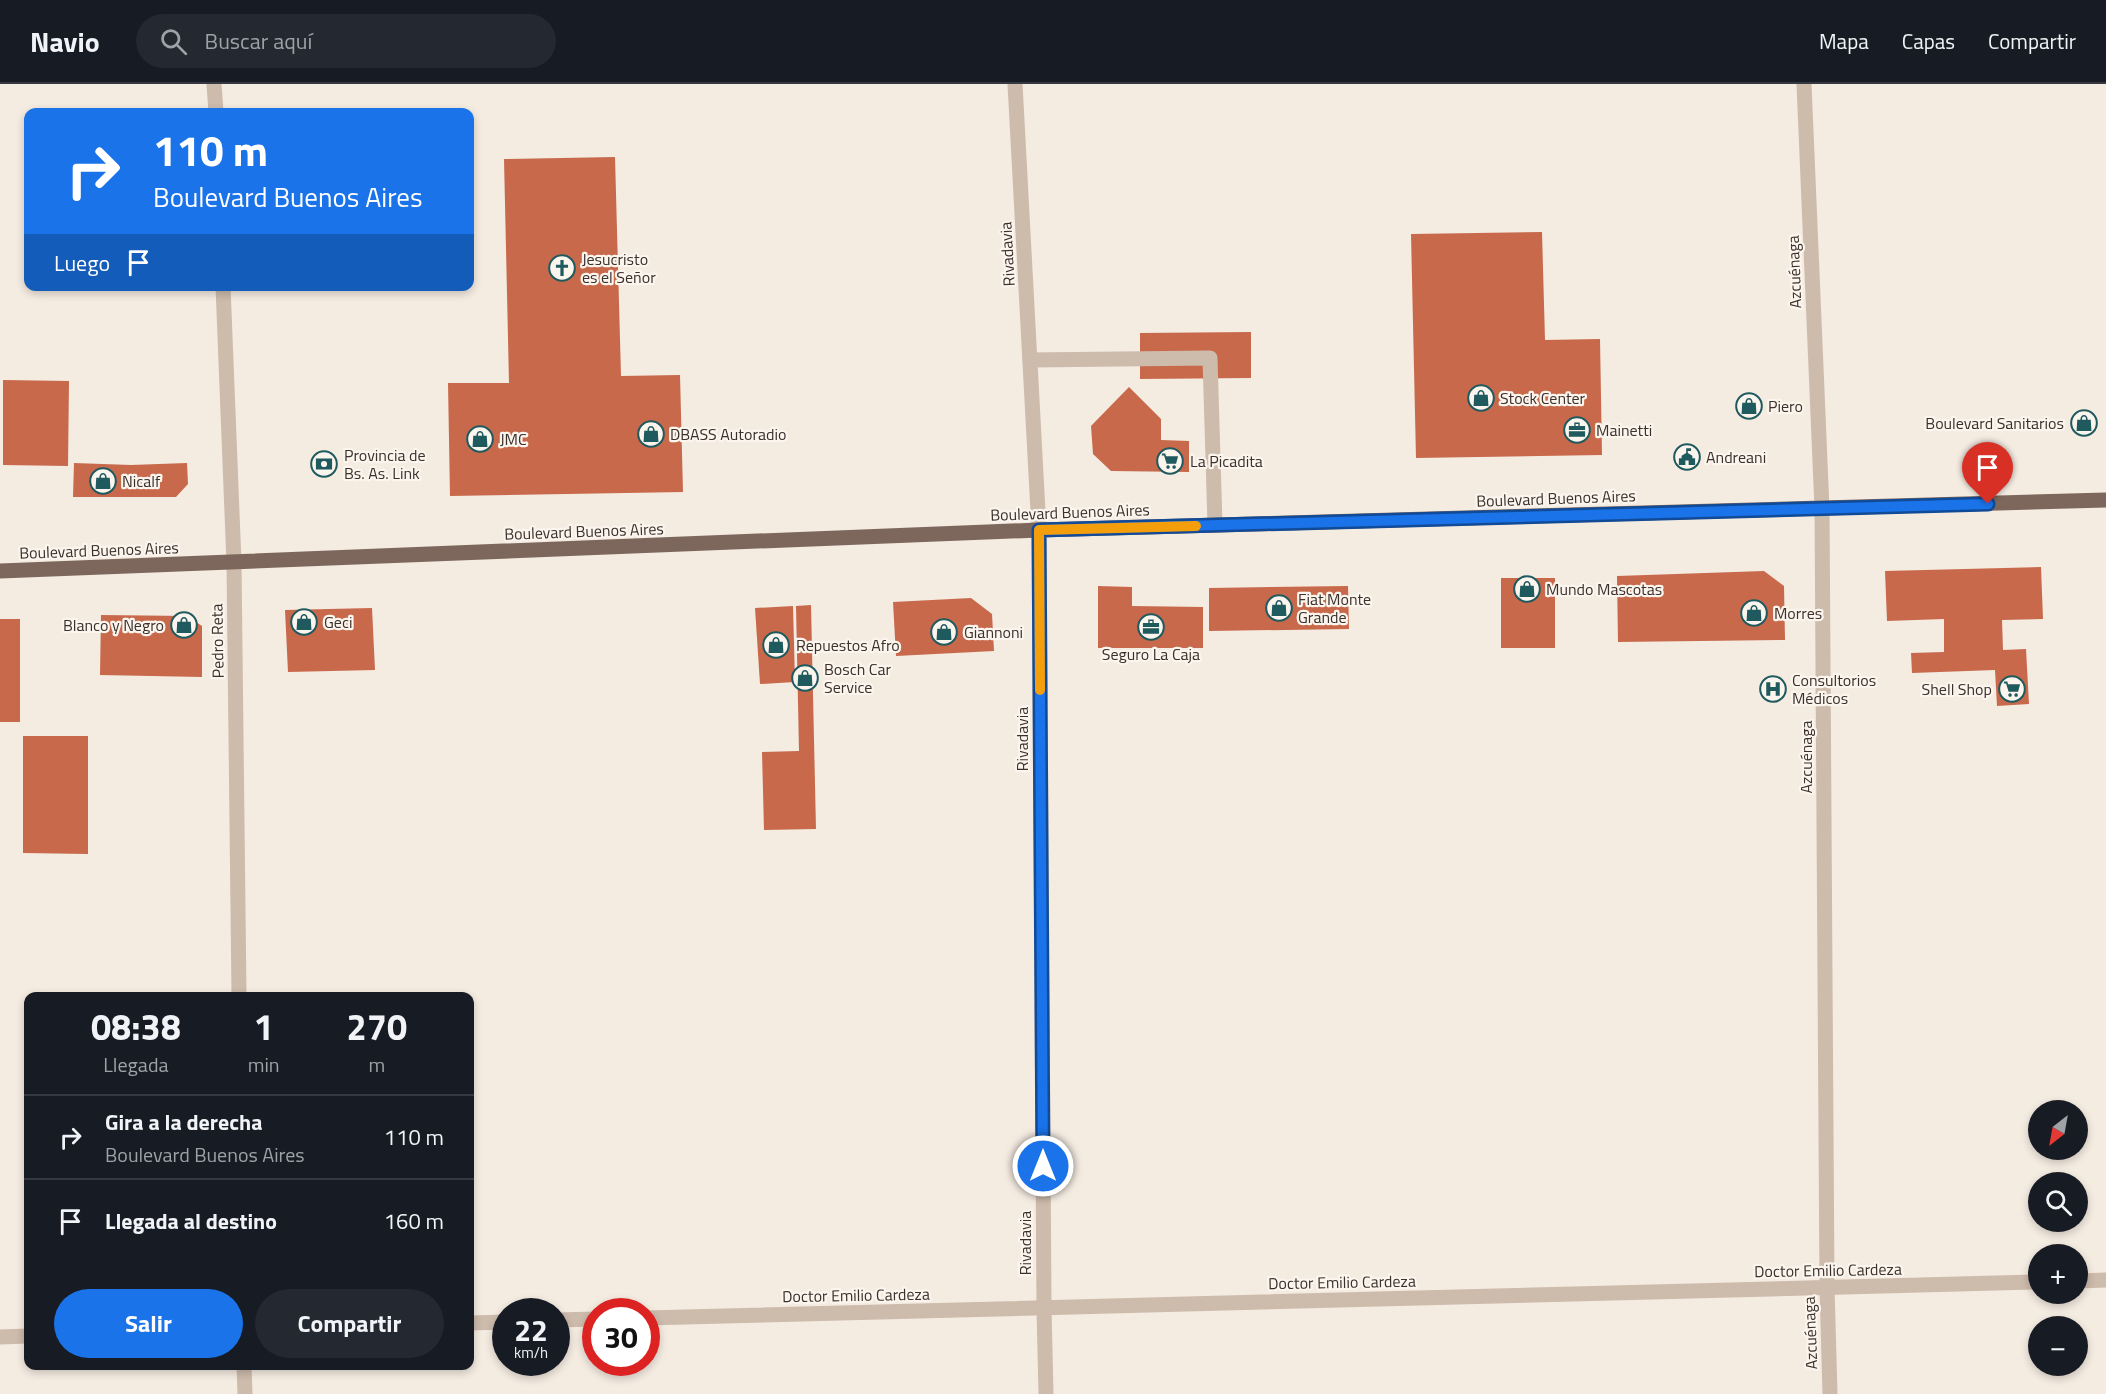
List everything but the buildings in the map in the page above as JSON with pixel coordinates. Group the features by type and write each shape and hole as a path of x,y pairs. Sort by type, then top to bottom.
{"main road":[{"name":"Boulevard Buenos Aires","path":"0,571 1039,530 2106,500"}],"street":[{"path":"214,84 216,108"},
{"name":"Rivadavia","path":"1016,84 1039,530 1046,1394"},
{"name":"Azcuénaga","path":"1804,84 1822,509 1827,1288 1830,1394"},
{"name":"Pedro Reta","path":"223,291 234,563 239,992"},
{"path":"1030,360 1210,358 1215,525"},
{"path":"2088,1281 2106,1280"},
{"name":"Doctor Emilio Cardeza","path":"660,1318 2028,1282"},
{"path":"474,1323 492,1322"},
{"path":"0,1337 24,1336"},
{"path":"244,1370 245,1394"}],"slow traffic":[{"path":"1040,690 1039,530 1196,526"}],"place":[{"name":"Jesucristo es el Señor","path":"562,268"},
{"name":"Stock Center","path":"1481,398"},
{"name":"Piero","path":"1749,406"},
{"name":"Boulevard Sanitarios","path":"2084,423"},
{"name":"Mainetti","path":"1577,430"},
{"name":"DBASS Autoradio","path":"651,434"},
{"name":"JMC","path":"480,439"},
{"name":"Andreani","path":"1687,457"},
{"name":"La Picadita","path":"1170,461"},
{"name":"Provincia de Bs. As. Link","path":"324,464"},
{"name":"Nicalf","path":"103,481"},
{"name":"Mundo Mascotas","path":"1527,589"},
{"name":"Fiat Monte Grande","path":"1279,608"},
{"name":"Morres","path":"1754,613"},
{"name":"Geci","path":"304,622"},
{"name":"Blanco y Negro","path":"184,625"},
{"name":"Seguro La Caja","path":"1151,627"},
{"name":"Giannoni","path":"944,632"},
{"name":"Repuestos Afro","path":"776,645"},
{"name":"Bosch Car Service","path":"805,678"},
{"name":"Consultorios Médicos","path":"1773,689"},
{"name":"Shell Shop","path":"2012,689"}],"route":[{"path":"1043,1166 1039,530 1988,504"}]}
